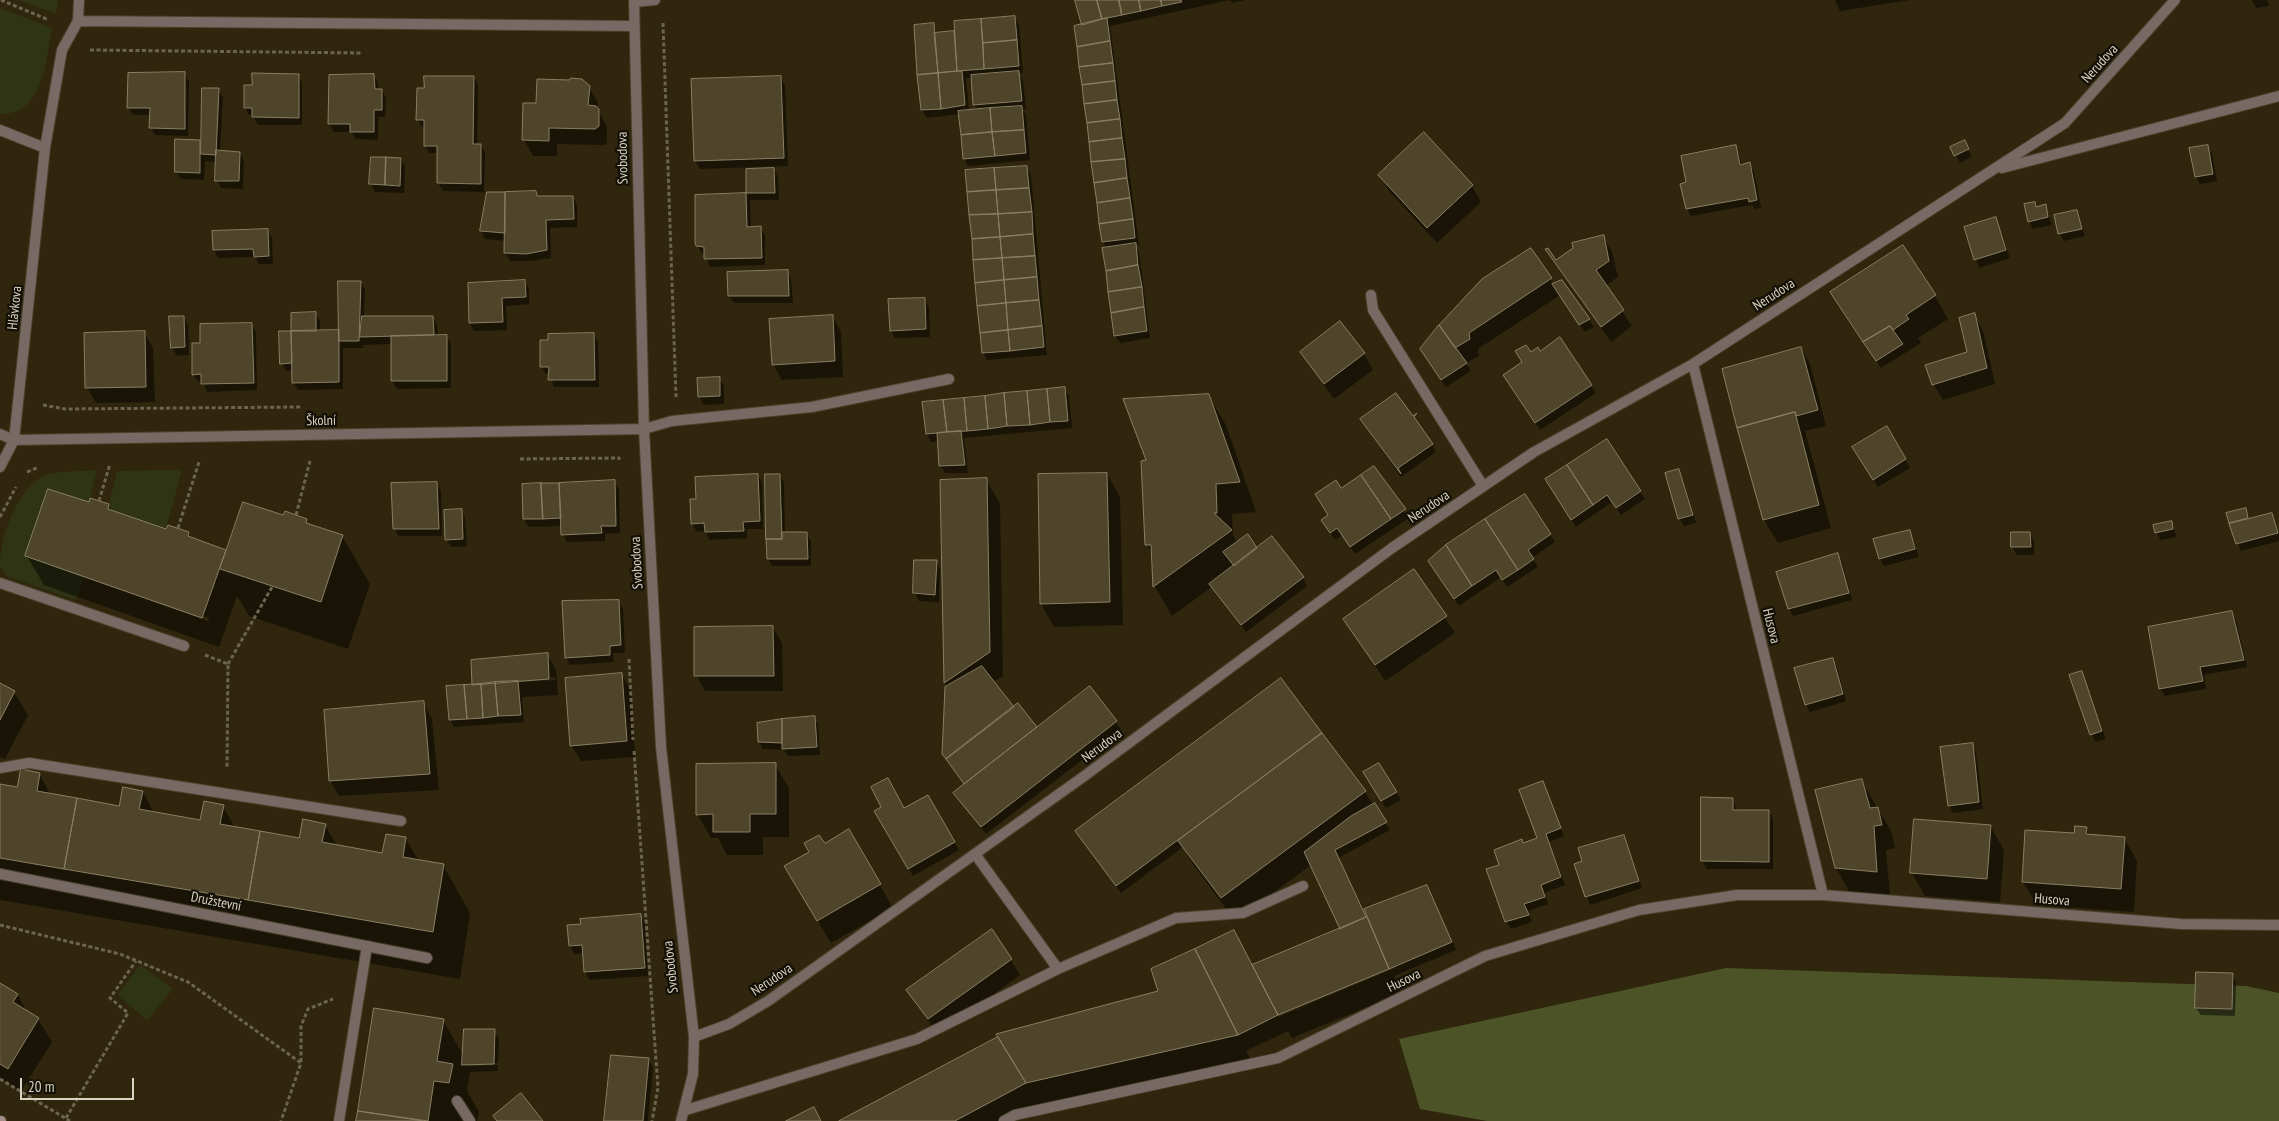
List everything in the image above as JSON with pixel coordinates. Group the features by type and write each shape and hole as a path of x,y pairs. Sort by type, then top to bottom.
{"street":[{"name":"Hlávkova","path":"0,467 14,440 20,401 45,148 62,50 76,25 79,0"},
{"path":"634,1 655,0"},
{"name":"Nerudova","path":"694,1037 729,1024 768,1001 1083,777 1392,548 1534,452 1693,364 2065,124 2175,0"},
{"name":"Svobodova","path":"634,1 644,429 661,747 694,1037 693,1074 686,1110 681,1121"},
{"path":"76,25 634,26"},
{"path":"1993,171 2279,96"},
{"path":"0,130 45,148"},
{"path":"1371,296 1373,310 1483,486"},
{"name":"Husova","path":"1693,364 1823,895"},
{"name":"Školní","path":"0,434 14,440 644,429 677,420 812,408 949,379"},
{"path":"0,583 184,646"},
{"path":"0,768 30,762 401,821"},
{"path":"975,854 1058,969"},
{"name":"Družstevní","path":"0,874 427,958"},
{"path":"686,1110 917,1039 1058,969 1176,918 1243,913 1302,886"},
{"name":"Husova","path":"1004,1121 1015,1115 1278,1058 1485,956 1639,910 1737,895 1823,895 2181,924 2279,925"},
{"path":"339,1121 367,946"},
{"path":"458,1101 470,1121"}],"path":[{"path":"1,0 76,25"},
{"path":"662,20 677,420"},
{"path":"62,50 362,53"},
{"path":"20,401 64,409 311,407"},
{"path":"519,459 619,458 620,468"},
{"path":"300,461 320,461"},
{"path":"296,515 310,461"},
{"path":"189,462 208,462"},
{"path":"178,528 199,462"},
{"path":"99,501 110,463 101,463"},
{"path":"22,475 36,467 46,466"},
{"path":"0,517 18,484"},
{"path":"226,793 228,664 272,587"},
{"path":"184,646 228,664"},
{"path":"628,650 658,1088 652,1121"},
{"path":"0,925 120,954 188,982 301,1063"},
{"path":"66,1118 128,1012 110,998 136,961"},
{"path":"281,1121 301,1063 301,1026 308,1010 334,999 358,999"},
{"path":"0,1079 70,1121"}],"green space":[{"path":"19,0 58,0 56,14"},
{"path":"0,8 52,28 45,69 34,95 26,105 15,112 0,114"},
{"path":"97,470 89,502 84,577 76,600 6,576 0,566 3,541 12,513 27,489 36,481 52,473"},
{"path":"182,470 166,529 108,509 117,471"},
{"path":"140,965 173,989 147,1020 117,995"},
{"path":"1726,968 2246,986 2279,993 2279,1121 1487,1121 1420,1109 1399,1039"}],"building":[{"path":"1075,0 1097,0 1102,19 1082,25"},
{"path":"1097,0 1119,0 1122,15 1102,19"},
{"path":"1119,0 1139,0 1141,11 1122,15"},
{"path":"1139,0 1161,0 1162,6 1141,11"},
{"path":"1161,0 1181,0 1182,2 1162,6"},
{"path":"1015,16 1017,40 983,43 981,19"},
{"path":"1107,18 1110,41 1077,47 1074,26"},
{"path":"981,19 984,69 957,71 954,21"},
{"path":"934,23 938,73 917,75 914,25"},
{"path":"954,31 957,71 938,73 934,33"},
{"path":"1017,40 1019,66 984,69 983,43"},
{"path":"1110,41 1113,63 1079,67 1077,47"},
{"path":"1113,63 1115,81 1082,85 1079,67"},
{"path":"962,71 965,105 941,109 938,73"},
{"path":"1019,71 1022,101 973,105 971,75"},
{"path":"185,72 185,129 149,128 150,108 127,108 128,73"},
{"path":"252,73 299,74 299,118 252,117 252,108 244,108 244,85 252,85"},
{"path":"938,73 941,109 921,110 917,75"},
{"path":"374,74 375,89 382,89 382,110 374,110 374,132 350,132 350,124 328,124 329,75"},
{"path":"424,76 474,76 473,144 481,144 481,184 437,183 437,146 424,146 424,120 416,120 417,88 424,88"},
{"path":"781,76 784,158 694,161 691,79"},
{"path":"571,78 582,79 590,86 588,105 596,106 599,109 599,126 595,129 549,128 549,141 522,140 523,103 536,103 537,79 569,80"},
{"path":"1115,81 1117,100 1084,104 1082,85"},
{"path":"202,88 219,88 216,155 201,154"},
{"path":"1117,100 1120,119 1087,123 1084,104"},
{"path":"1022,106 1024,130 992,132 990,108"},
{"path":"990,108 992,132 961,135 958,111"},
{"path":"1120,119 1122,138 1089,142 1087,123"},
{"path":"1024,130 1026,153 995,156 992,132"},
{"path":"992,132 995,156 963,159 961,135"},
{"path":"1424,132 1473,185 1427,228 1378,175"},
{"path":"1122,138 1125,159 1091,162 1089,142"},
{"path":"175,139 200,140 200,173 175,172"},
{"path":"1965,140 1969,149 1954,156 1950,147"},
{"path":"1736,145 1740,165 1750,162 1757,200 1749,202 1748,198 1686,209 1680,184 1686,182 1681,156"},
{"path":"2208,145 2213,174 2195,177 2189,148"},
{"path":"216,150 240,152 239,181 215,181"},
{"path":"371,157 386,157 385,185 369,184"},
{"path":"386,157 401,158 400,186 385,185"},
{"path":"1125,159 1127,178 1094,183 1091,162"},
{"path":"1027,166 1029,188 996,190 994,168"},
{"path":"774,168 775,193 746,193 746,169"},
{"path":"994,168 996,190 967,192 965,170"},
{"path":"1127,178 1130,198 1097,203 1094,183"},
{"path":"1029,188 1032,212 998,214 996,190"},
{"path":"996,190 998,214 969,215 967,192"},
{"path":"536,191 537,196 573,196 574,219 546,220 547,250 526,254 504,253 505,192"},
{"path":"487,192 505,192 505,233 480,231"},
{"path":"746,193 747,227 761,226 762,258 704,259 704,247 696,246 695,243 695,195"},
{"path":"1130,198 1133,219 1099,224 1097,203"},
{"path":"2035,202 2036,207 2046,204 2048,217 2028,222 2024,204"},
{"path":"2077,210 2082,229 2058,234 2054,215"},
{"path":"1032,212 1033,234 1000,237 998,214"},
{"path":"998,214 1000,237 972,239 969,215"},
{"path":"1996,217 2006,250 1974,260 1964,227"},
{"path":"1133,219 1135,238 1102,242 1099,224"},
{"path":"268,229 269,256 254,257 253,249 213,250 212,231"},
{"path":"1033,234 1035,256 1002,258 1000,237"},
{"path":"1604,235 1609,261 1596,270 1624,310 1601,327 1545,249 1548,248 1556,260 1573,248 1572,243"},
{"path":"1000,237 1002,258 973,260 972,239"},
{"path":"1136,243 1138,265 1106,271 1102,248"},
{"path":"1903,245 1936,295 1906,315 1909,319 1893,330 1890,326 1863,342 1830,292"},
{"path":"1531,248 1552,278 1469,333 1470,339 1455,348 1439,325 1482,279"},
{"path":"1035,256 1037,277 1004,280 1002,258"},
{"path":"1002,258 1004,280 975,283 973,260"},
{"path":"1138,265 1142,287 1108,292 1106,271"},
{"path":"788,270 789,296 728,296 727,272"},
{"path":"1037,277 1039,300 1006,303 1004,280"},
{"path":"525,280 526,297 502,298 503,322 469,323 468,283"},
{"path":"1004,280 1006,303 977,306 975,283"},
{"path":"1562,280 1590,319 1579,325 1552,284"},
{"path":"338,281 361,281 359,341 339,341"},
{"path":"1142,287 1144,307 1111,313 1108,292"},
{"path":"925,298 926,329 890,331 888,299"},
{"path":"1039,300 1042,326 1008,330 1006,303"},
{"path":"1006,303 1008,330 980,333 977,306"},
{"path":"1144,307 1147,331 1114,336 1111,313"},
{"path":"316,312 316,331 291,331 291,313"},
{"path":"1975,313 1987,368 1932,385 1925,365 1967,352 1959,318"},
{"path":"833,315 835,361 772,365 769,319"},
{"path":"169,316 184,316 185,347 171,348"},
{"path":"362,316 433,316 434,335 360,337"},
{"path":"1340,321 1365,353 1324,384 1300,352"},
{"path":"252,323 254,383 201,384 201,374 192,375 192,343 200,343 200,324"},
{"path":"1439,325 1467,363 1441,380 1420,349"},
{"path":"1042,326 1044,347 1010,351 1008,330"},
{"path":"1890,326 1903,344 1876,361 1863,342"},
{"path":"339,330 339,382 292,383 291,331"},
{"path":"1008,330 1010,351 982,353 980,333"},
{"path":"145,331 146,387 85,388 84,333"},
{"path":"279,331 291,331 292,363 280,364"},
{"path":"594,333 595,380 548,380 549,367 540,367 540,340 548,340 548,334"},
{"path":"447,335 447,381 391,381 391,336"},
{"path":"1560,337 1592,385 1535,423 1503,375 1522,362 1515,351 1526,345 1531,352 1538,347 1540,351"},
{"path":"1801,347 1818,410 1796,416 1795,412 1737,428 1722,369"},
{"path":"720,377 720,396 698,397 697,378"},
{"path":"1065,387 1068,421 1050,422 1047,389"},
{"path":"1047,389 1050,422 1030,425 1027,391"},
{"path":"1027,391 1030,425 1007,426 1004,393"},
{"path":"1004,393 1007,426 988,429 985,396"},
{"path":"1396,393 1413,416 1417,413 1414,417 1433,444 1398,468 1401,474 1360,419"},
{"path":"1209,394 1240,482 1216,484 1217,513 1214,513 1232,530 1153,587 1151,545 1145,545 1141,461 1146,460 1123,399"},
{"path":"985,396 988,429 967,431 964,398"},
{"path":"964,398 967,431 947,432 943,400"},
{"path":"943,400 947,432 926,434 922,402"},
{"path":"1795,412 1819,505 1763,520 1737,428"},
{"path":"1887,426 1906,459 1873,480 1852,447"},
{"path":"961,431 965,465 939,466 937,433"},
{"path":"1607,439 1641,491 1616,508 1607,495 1593,505 1567,465"},
{"path":"1567,465 1593,505 1571,520 1545,479"},
{"path":"1374,466 1406,509 1391,519 1361,475"},
{"path":"1679,469 1693,515 1678,519 1665,473"},
{"path":"1107,473 1110,602 1040,604 1038,474"},
{"path":"758,474 760,521 743,522 744,531 705,532 704,523 691,524 690,499 696,499 695,477"},
{"path":"765,474 780,474 782,539 766,539"},
{"path":"1361,475 1391,519 1350,547 1337,528 1330,533 1321,520 1328,515 1315,494 1336,480 1341,488"},
{"path":"987,478 990,652 944,683 940,480"},
{"path":"615,480 616,526 601,526 602,533 561,535 559,483"},
{"path":"437,482 439,529 393,529 391,483"},
{"path":"541,483 543,519 523,519 522,484"},
{"path":"541,483 559,483 561,518 543,519"},
{"path":"48,489 89,502 90,498 109,504 108,509 166,529 168,525 189,532 188,536 226,550 202,618 25,556"},
{"path":"1525,494 1551,534 1528,550 1534,559 1518,570 1485,519"},
{"path":"243,502 283,515 285,511 307,519 306,523 343,535 321,602 220,569"},
{"path":"2246,508 2248,518 2229,523 2226,513"},
{"path":"462,509 463,539 445,540 444,510"},
{"path":"2272,513 2278,533 2236,544 2229,524"},
{"path":"1485,519 1518,570 1502,580 1496,570 1472,586 1446,545"},
{"path":"2172,521 2173,529 2155,533 2153,525"},
{"path":"1910,530 1915,549 1879,559 1873,539"},
{"path":"782,532 807,532 808,559 767,559 766,539 782,539"},
{"path":"2011,532 2030,532 2031,547 2011,547"},
{"path":"1248,534 1257,548 1234,566 1223,552"},
{"path":"1272,536 1304,577 1241,625 1209,584"},
{"path":"1446,545 1472,586 1454,599 1428,561"},
{"path":"1838,553 1849,593 1788,609 1776,572"},
{"path":"914,560 937,560 935,595 913,593"},
{"path":"1414,569 1447,616 1375,665 1343,619"},
{"path":"619,600 621,645 610,646 610,655 565,658 562,601"},
{"path":"2232,611 2244,660 2200,667 2203,681 2159,689 2148,627"},
{"path":"773,626 774,676 694,676 694,627"},
{"path":"548,653 549,679 472,685 471,660"},
{"path":"1833,658 1843,694 1805,705 1794,668"},
{"path":"982,666 1014,707 946,759 942,754 945,687"},
{"path":"2082,671 2102,731 2090,735 2069,675"},
{"path":"622,673 627,741 570,746 565,678"},
{"path":"1281,678 1322,733 1116,886 1075,831"},
{"path":"518,681 521,715 498,716 495,682"},
{"path":"495,682 498,716 483,718 481,684"},
{"path":"0,683 15,691 0,720"},
{"path":"481,684 483,718 467,719 464,685"},
{"path":"464,685 467,719 449,720 446,686"},
{"path":"1090,686 1117,721 981,827 953,793"},
{"path":"424,701 430,774 329,781 324,710"},
{"path":"1018,703 1037,727 964,784 946,759"},
{"path":"815,716 817,747 782,749 782,719"},
{"path":"782,719 782,743 758,742 757,723"},
{"path":"1322,733 1366,791 1221,898 1178,841"},
{"path":"1973,743 1979,802 1948,806 1940,747"},
{"path":"776,763 776,814 750,814 750,832 713,832 713,814 696,815 696,764"},
{"path":"1379,763 1397,792 1381,801 1363,772"},
{"path":"21,769 40,773 37,791 77,798 64,869 0,858 0,784 17,787"},
{"path":"888,778 904,808 928,795 955,842 908,869 874,811 881,807 871,787"},
{"path":"1862,779 1870,808 1878,807 1882,825 1874,826 1877,872 1835,868 1815,790"},
{"path":"1543,781 1561,828 1546,834 1561,877 1541,885 1545,897 1524,904 1529,915 1505,922 1486,869 1499,865 1494,850 1522,839 1523,843 1537,838 1519,790"},
{"path":"123,787 143,791 139,809 200,820 204,801 224,805 220,824 260,831 248,900 64,869 77,798 119,806"},
{"path":"1701,797 1733,798 1733,810 1769,810 1769,862 1701,861"},
{"path":"1375,803 1387,822 1335,850 1366,917 1340,929 1304,852 1351,816"},
{"path":"303,819 326,824 322,842 382,853 386,834 406,837 403,857 444,864 433,932 248,900 260,831 299,838"},
{"path":"1914,819 1991,825 1987,879 1910,873"},
{"path":"2075,826 2087,827 2086,834 2125,837 2121,889 2022,882 2025,830 2074,833"},
{"path":"849,829 881,884 817,921 784,866 809,852 804,843 819,835 825,843"},
{"path":"1624,835 1639,881 1585,897 1574,864 1582,861 1578,848"},
{"path":"1427,885 1452,942 1389,969 1364,909"},
{"path":"641,914 645,968 584,972 582,945 569,946 567,925 581,924 580,919"},
{"path":"1367,917 1389,969 1278,1015 1252,965"},
{"path":"992,929 1012,959 928,1019 906,990"},
{"path":"1234,930 1278,1015 1238,1035 1195,949"},
{"path":"1195,949 1238,1035 1026,1083 996,1034 1158,991 1151,969"},
{"path":"2196,972 2233,973 2232,1009 2195,1008"},
{"path":"0,983 18,994 13,1002 39,1018 8,1069 0,1064"},
{"path":"374,1008 444,1019 437,1061 453,1064 449,1083 434,1081 428,1121 358,1111"},
{"path":"464,1029 495,1029 494,1064 462,1065"},
{"path":"998,1037 1026,1083 955,1121 839,1121"},
{"path":"611,1055 649,1058 643,1121 604,1121"},
{"path":"521,1093 543,1121 497,1121 493,1116"},
{"path":"814,1107 821,1121 786,1121"},
{"path":"358,1111 423,1121 356,1121"}]}
